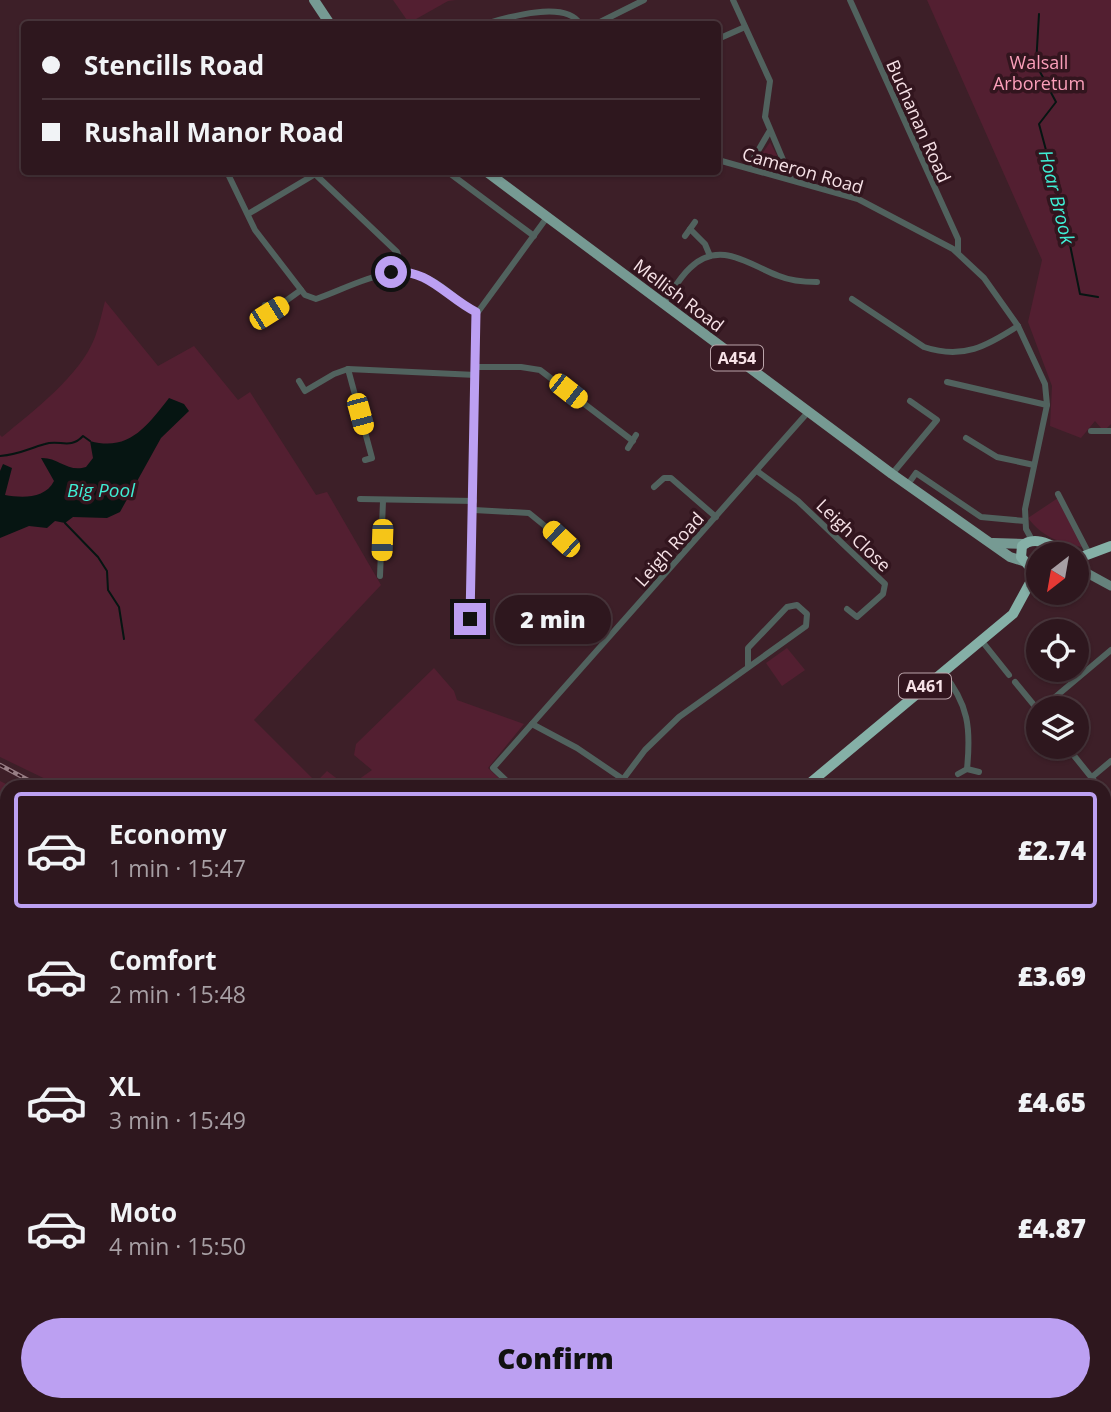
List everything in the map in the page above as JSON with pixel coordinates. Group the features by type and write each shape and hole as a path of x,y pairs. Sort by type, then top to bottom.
{"highway":[{"path":"1089,554 1111,546"},
{"name":"A461","path":"818,780 1016,611 1026,592"}],"main road":[{"path":"315,2 328,21"},
{"name":"Mellish Road","path":"491,175 892,474 989,542 1026,562"},
{"path":"989,542 1026,542"}],"street":[{"path":"602,21 644,0"},
{"path":"733,0 770,81 765,117 769,132 792,179"},
{"name":"Buchanan Road","path":"850,0 958,239 956,251"},
{"path":"503,21 563,11 578,21"},
{"path":"721,38 746,27"},
{"path":"748,168 769,132"},
{"name":"Cameron Road","path":"721,161 858,199 956,251"},
{"path":"229,175 255,230 301,290 316,299 379,276 404,271 428,278 476,312"},
{"path":"248,214 314,175"},
{"path":"319,175 397,252 404,271"},
{"path":"452,175 534,236"},
{"path":"470,619 476,312 548,216"},
{"path":"685,236 695,222"},
{"path":"690,229 705,244 710,256"},
{"path":"956,251 984,278 1018,326 1040,370 1047,405 1025,521 1028,542"},
{"path":"664,303 688,269 710,256 737,256 806,286 817,282"},
{"path":"265,305 271,316 301,290"},
{"path":"854,303 923,348 933,350 977,350 1018,326"},
{"path":"475,367 521,367 540,370 635,438 628,448"},
{"path":"299,381 306,391 348,369 475,375"},
{"path":"348,369 372,458 365,460"},
{"path":"947,382 1047,405"},
{"path":"892,474 937,420 909,401"},
{"name":"Leigh Road","path":"506,780 494,768 809,411"},
{"path":"1091,431 1111,431"},
{"path":"966,438 997,457 1034,465"},
{"name":"Leigh Close","path":"757,471 799,501 885,584 883,594 857,617 847,609"},
{"path":"911,480 916,473 981,517 1025,521"},
{"path":"657,487 664,478 671,478 716,517"},
{"path":"1058,494 1074,542"},
{"path":"360,499 474,501"},
{"path":"380,576 377,560 383,501"},
{"path":"474,510 529,513 561,538"},
{"path":"1089,567 1111,586"},
{"path":"624,778 665,728 806,626 807,614 797,605 787,607 748,648 748,667"},
{"path":"981,640 1009,675"},
{"path":"1056,696 1111,650"},
{"path":"942,672 959,695 969,726 967,769"},
{"path":"1015,682 1027,696"},
{"path":"532,724 626,780"},
{"path":"1078,759 1094,780"},
{"path":"1092,777 1111,761"},
{"path":"958,774 967,769 979,772"}],"green space":[{"path":"393,0 456,0 448,1 413,21 408,21"},
{"name":"Walsall Arboretum","path":"927,0 1111,0 1111,424 1107,428 1101,428 1095,421 1081,438 1050,426 1052,386 1028,322 1042,260"},
{"path":"770,142 785,171 783,174 754,166"},
{"path":"105,301 158,366 194,346 238,400 250,392 316,495 327,492 381,585 254,720 314,780 48,780 0,757 0,435 2,437 67,379 79,365 95,337"},
{"path":"1058,498 1083,542 1053,539 1028,518"},
{"path":"787,648 805,670 782,686 766,663"},
{"path":"434,668 454,691 457,700 524,724 488,768 501,780 358,780 372,770 354,755 356,744"},
{"path":"327,771 339,780 318,780"}],"water":[{"name":"Big Pool","path":"169,398 184,404 189,411 161,438 120,512 107,518 73,517 65,523 55,521 47,528 29,526 0,538 0,471 3,464 12,468 5,495 26,497 39,494 54,481 41,458 68,467 86,467 93,458 90,441 116,443 126,440 145,427"}],"waterway":[{"name":"Hoar Brook","path":"1039,14 1036,65 1044,79"},
{"name":"Hoar Brook","path":"1048,87 1056,102 1039,124 1066,225 1080,294 1098,297"},
{"path":"0,456 50,443 74,442 83,436 90,441"},
{"path":"65,523 98,557 107,571 108,590 119,607 124,639"}],"railway":[{"path":"0,765 28,780"}],"route":[{"path":"391,272 404,271 428,278 476,312 470,619"}]}
